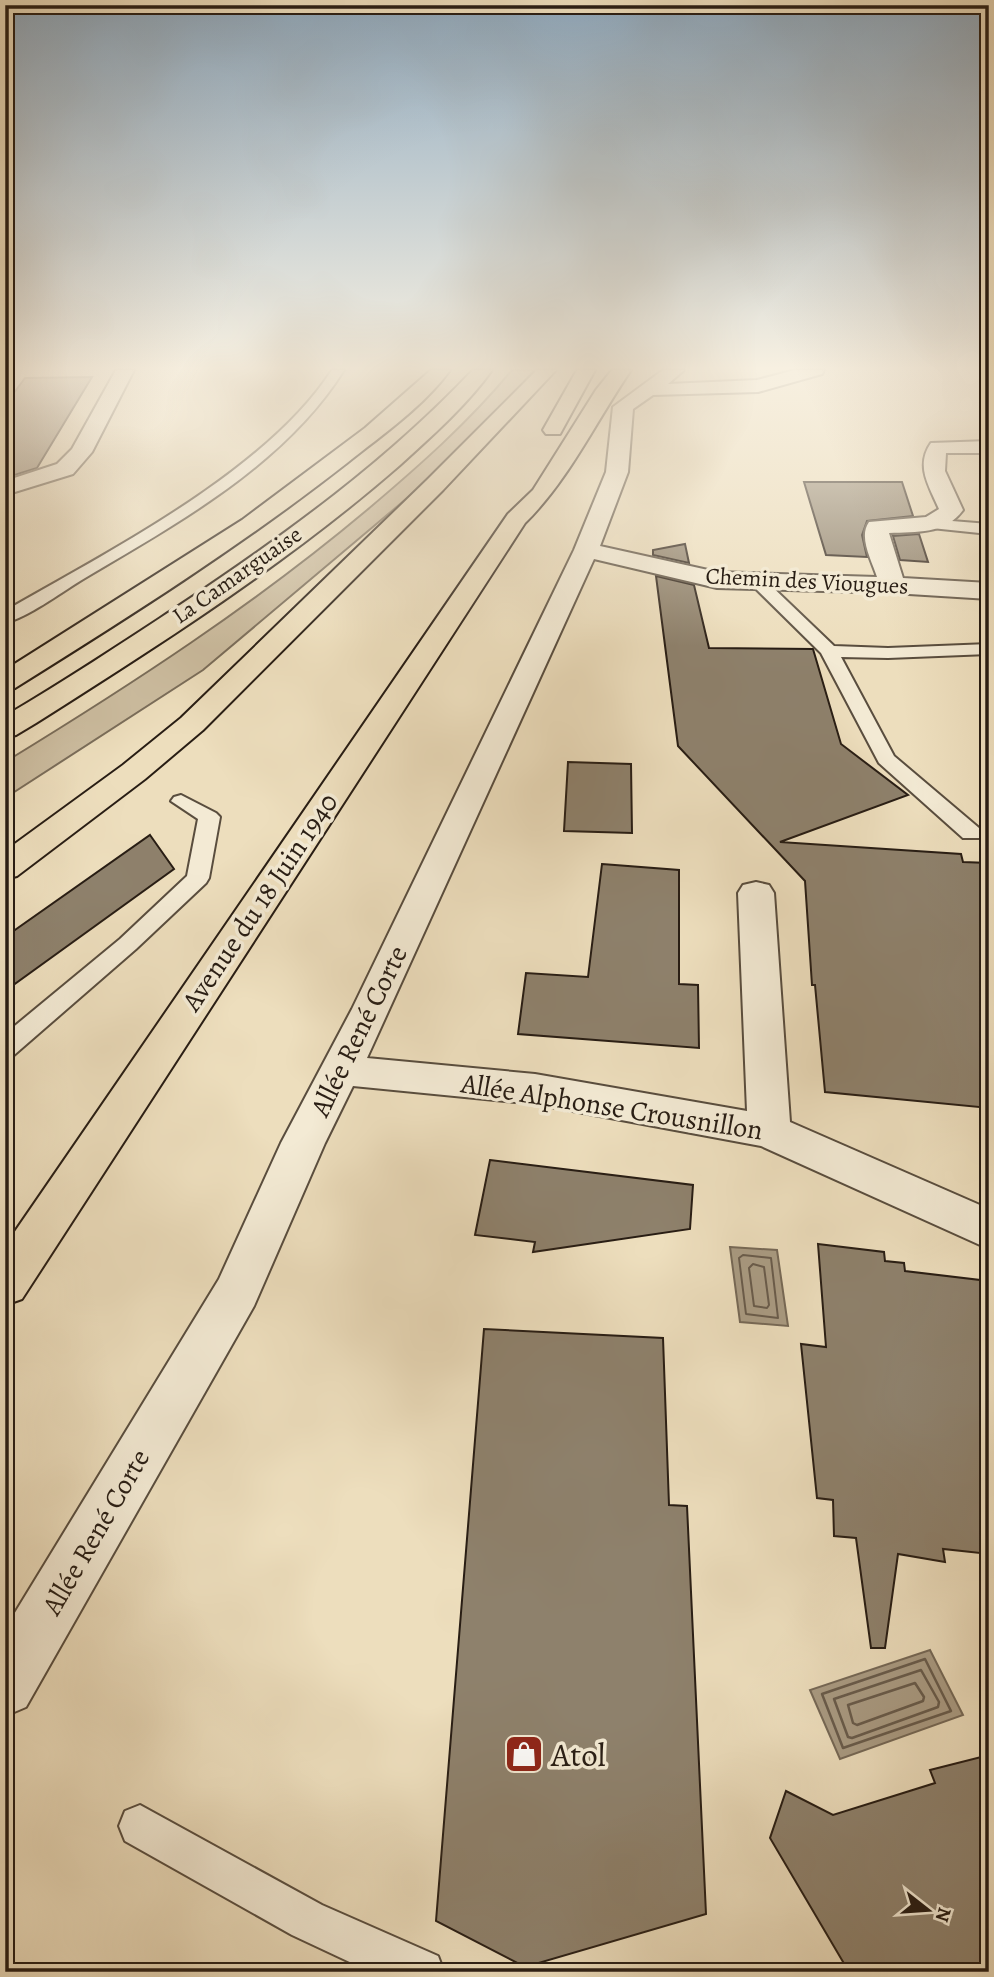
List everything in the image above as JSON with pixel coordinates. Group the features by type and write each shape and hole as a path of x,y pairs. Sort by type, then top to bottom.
{"main road":[{"name":"La Camarguaise","path":"5,682 182,572 281,504 334,462"},
{"name":"La Camarguaise","path":"5,729 220,589 326,513 387,462"},
{"path":"5,868 134,772 191,724 457,462"},
{"name":"Avenue du 18 Juin 1940","path":"5,1285 516,519 542,494 562,462"},
{"name":"Avenue du 18 Juin 1940","path":"516,519 529,475"}],"street":[{"path":"5,488 65,469 71,462"},
{"name":"Allée René Corte","path":"5,1686 237,1291 303,1143 586,550 617,472 618,462"},
{"path":"893,585 877,539 877,527 927,524 944,520 951,510 932,467 932,462"},
{"name":"Chemin des Viougues","path":"586,550 716,580 893,585 989,591"},
{"path":"756,893 769,1131"},
{"name":"Allée Alphonse Crousnillon","path":"340,1070 535,1089 769,1131 989,1230"}],"lane":[{"path":"5,618 158,528 251,462"},
{"path":"927,524 989,529"},
{"path":"758,582 829,651 886,759 971,832"},
{"path":"829,651 888,653 989,649"},
{"path":"5,1048 128,944 198,878 209,817 181,801"},
{"path":"140,1826 307,1920 422,1972"}],"shaded area":[{"path":"421,462 447,462 203,670 5,798 5,762 191,643 280,579 386,494"}],"water":[{"path":"730,1247 777,1250 788,1326 740,1322"},
{"path":"930,1650 963,1715 840,1759 810,1690"}],"building":[{"path":"5,462 40,462 37,468 5,478"},
{"path":"804,482 902,482 913,516 867,521 862,535 867,557 826,555"},
{"path":"919,534 928,562 900,560 893,536"},
{"path":"685,544 689,563 653,555 653,550"},
{"path":"656,576 694,585 709,648 813,649 841,744 908,795 780,842 961,854 963,862 989,863 989,1108 825,1092 815,985 812,985 805,881 678,746"},
{"path":"568,762 631,764 632,833 564,831"},
{"path":"150,835 174,869 5,991 5,937"},
{"path":"602,864 679,870 679,984 698,985 699,1048 518,1034 526,973 588,977"},
{"path":"490,1160 693,1185 690,1229 533,1252 535,1242 475,1235"},
{"path":"818,1244 884,1252 885,1261 904,1263 905,1271 980,1280 989,1317 989,1554 943,1549 945,1562 898,1554 885,1648 871,1648 856,1538 834,1536 833,1500 817,1498 801,1344 826,1347"},
{"path":"484,1329 663,1338 669,1505 687,1506 706,1914 525,1967 436,1921"},
{"path":"989,1755 989,1972 849,1972 770,1838 786,1791 833,1815 935,1783 930,1770"}],"place":[{"name":"Atol","path":"524,1754"}]}
